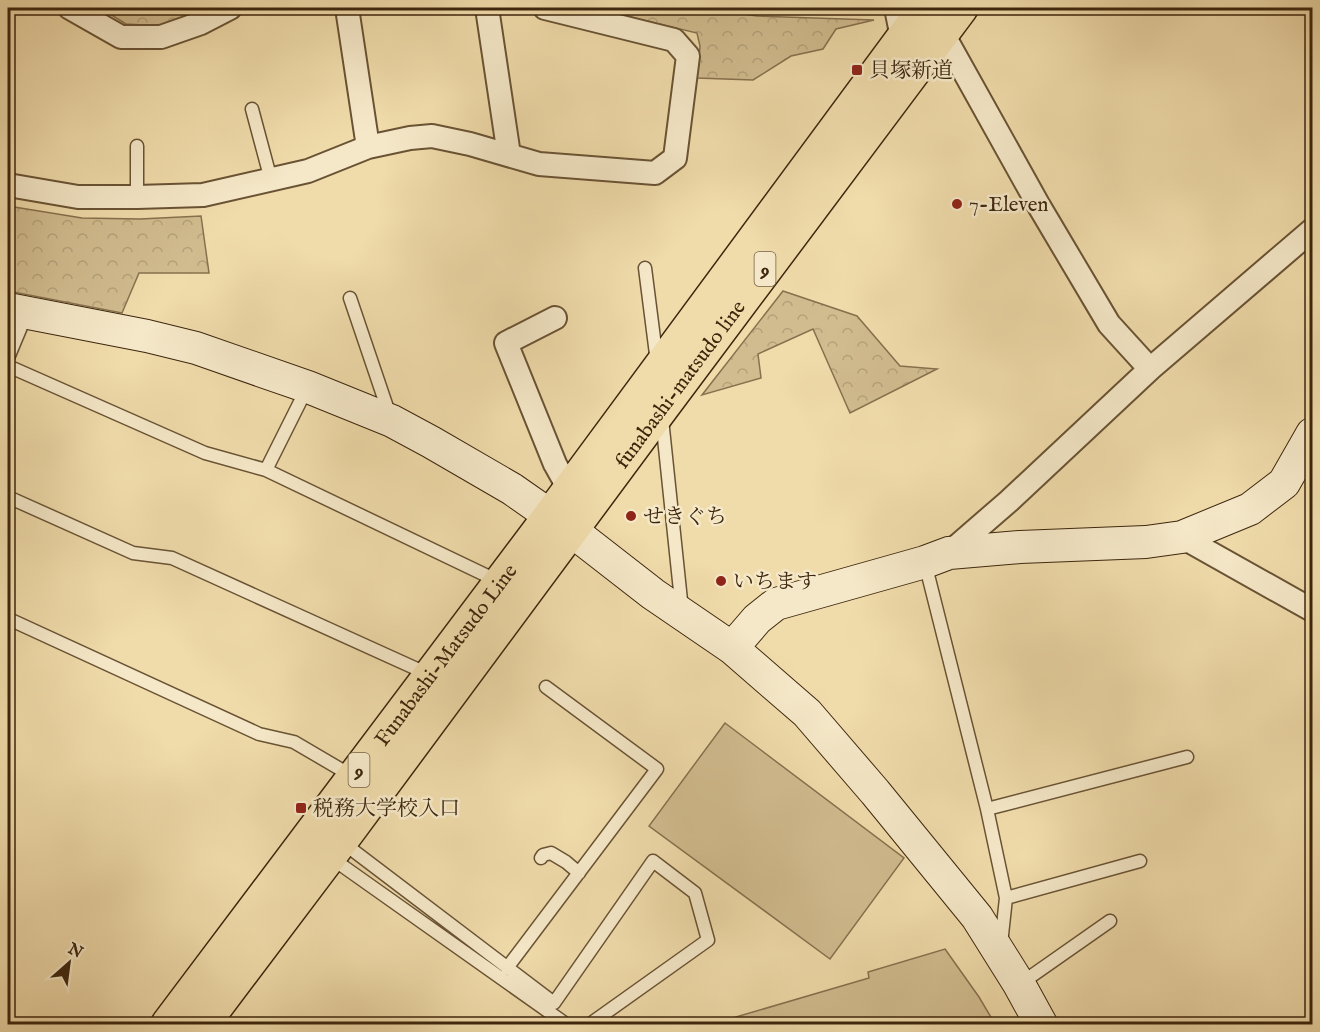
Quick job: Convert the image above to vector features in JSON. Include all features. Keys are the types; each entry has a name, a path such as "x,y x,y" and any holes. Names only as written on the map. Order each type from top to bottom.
{"main road":[{"name":"funabashi-matsudo line","path":"561,523 569,489 657,368 899,23 942,16"},
{"name":"funabashi-matsudo line","path":"561,523 661,409 942,16"},
{"name":"Funabashi-Matsudo Line","path":"168,1024 500,582 561,523"},
{"name":"Funabashi-Matsudo Line","path":"203,1024 335,849 561,523"}],"street":[{"path":"70,8 121,37 160,37 201,23 230,8"},
{"path":"347,8 368,147"},
{"path":"487,8 509,155"},
{"path":"8,185 78,197 137,198 203,195 309,171 368,147 432,136 470,144 539,164 655,173 675,158 688,56 674,40 545,8"},
{"path":"942,16 1039,206 1109,324 1150,369"},
{"path":"937,557 1009,501 1150,369 1310,235"},
{"path":"17,311 147,336 196,348 308,387 392,421 479,469 561,523 653,594 732,648 807,713 837,746 977,917 1041,1024"},
{"path":"555,318 506,343 555,464 569,489"},
{"path":"732,648 757,619 776,604 937,557 1020,547 1146,542 1182,537 1250,508 1284,483 1312,434"},
{"path":"1182,537 1312,610"}],"lane":[{"path":"252,109 271,180"},
{"path":"137,146 137,198"},
{"path":"645,268 657,368"},
{"path":"350,298 392,421"},
{"path":"8,358 17,311"},
{"path":"8,366 205,453 266,470 500,582"},
{"path":"266,470 308,387"},
{"path":"661,409 683,614"},
{"path":"8,497 133,553 172,558 430,675"},
{"path":"937,557 1006,898 999,951"},
{"path":"8,619 259,734 294,742 354,777"},
{"path":"507,968 657,769 546,687"},
{"path":"987,809 1187,757"},
{"path":"335,849 554,1003 653,861 695,893 708,940 590,1024"},
{"path":"335,849 566,1024"},
{"path":"541,858 551,853 579,873"},
{"path":"1006,898 1140,861"},
{"path":"1019,984 1110,921"}],"green space":[{"path":"100,8 205,8 161,26 126,24"},
{"path":"593,8 701,8 757,16 874,20 836,29 823,49 791,56 753,80 697,78 700,46 697,33"},
{"path":"8,206 82,218 140,219 201,216 209,273 139,273 122,313 8,291"},
{"path":"783,291 857,316 900,366 937,369 850,413 813,329 758,354 761,378 702,395"},
{"path":"725,723 904,858 830,959 649,826"},
{"path":"945,949 995,1024 712,1024 869,978 868,972"}],"place":[{"name":"貝塚新道","path":"857,70"},
{"name":"7-Eleven","path":"957,204"},
{"name":"せきぐち","path":"631,516"},
{"name":"いちます","path":"721,581"},
{"name":"税務大学校入口","path":"301,808"}]}
